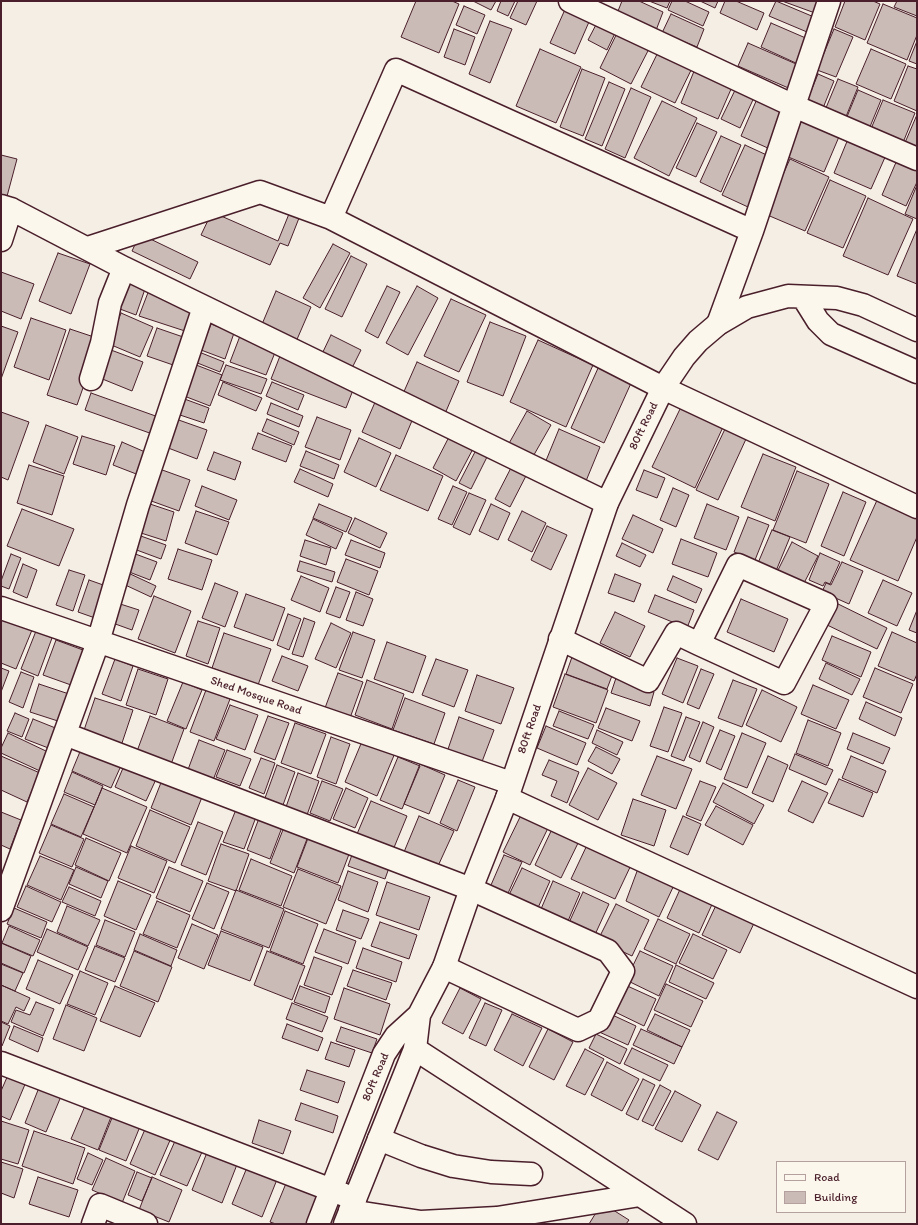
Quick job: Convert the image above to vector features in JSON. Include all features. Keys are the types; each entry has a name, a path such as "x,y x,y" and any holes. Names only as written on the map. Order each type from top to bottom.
{"street":[{"path":"570,1 794,106 917,159"},
{"path":"718,324 752,231 829,1"},
{"path":"331,218 396,70 752,231"},
{"path":"88,248 260,192 331,218 663,388 917,507"},
{"path":"1,240 6,208 88,248 124,268 607,502"},
{"path":"91,379 102,343 110,303 124,268"},
{"name":"80ft Road","path":"318,1224 384,1054 396,1036 419,1015 444,967 471,889 509,791 607,502 663,388 684,357 698,341 718,324 747,307 788,296 803,298 837,298 863,305 917,330"},
{"path":"803,298 818,321 830,334 917,372"},
{"path":"1,910 98,642 138,505 204,307"},
{"path":"560,639 648,681 676,633 699,644 784,683 826,604 738,565 699,644"},
{"name":"Shed Mosque Road","path":"1,608 509,791 917,987"},
{"path":"65,734 471,889 608,951 623,971 599,1020 578,1030 444,967"},
{"path":"348,1216 415,1049 419,1015"},
{"path":"415,1049 685,1224"},
{"path":"1,1063 332,1189 348,1216"},
{"path":"379,1139 421,1156 453,1166 491,1172 531,1174"},
{"path":"348,1216 421,1222 497,1218 640,1195"},
{"path":"93,1224 100,1206 146,1224"}],"building":[{"path":"416,1 452,1 459,4 439,53 401,37"},
{"path":"473,1 496,1 491,10"},
{"path":"501,1 515,1 508,16 497,11"},
{"path":"518,1 537,1 526,25 510,18"},
{"path":"622,1 639,1 663,12 655,33 616,16"},
{"path":"649,1 670,1 667,8"},
{"path":"672,1 685,1 709,12 703,26 668,10"},
{"path":"700,1 718,1 715,8"},
{"path":"725,1 736,1 764,13 757,30 720,13"},
{"path":"776,1 814,17 807,32 769,16"},
{"path":"782,1 820,1 815,13"},
{"path":"845,1 873,1 880,4 865,40 835,27"},
{"path":"897,1 917,1 917,16 894,7"},
{"path":"883,4 917,18 917,35 907,60 867,43"},
{"path":"567,5 592,15 575,54 550,43"},
{"path":"464,6 485,15 477,34 456,25"},
{"path":"671,14 704,29 697,47 662,33"},
{"path":"599,19 617,29 607,50 588,40"},
{"path":"490,21 512,29 490,83 469,74"},
{"path":"771,23 808,39 798,64 761,47"},
{"path":"620,27 652,43 631,84 600,68"},
{"path":"454,29 475,37 465,65 444,57"},
{"path":"834,29 853,37 836,77 817,70"},
{"path":"917,41 917,64 909,61"},
{"path":"748,43 803,67 793,90 738,66"},
{"path":"662,44 696,60 675,103 641,87"},
{"path":"540,49 581,67 556,123 516,106"},
{"path":"871,49 906,64 891,99 856,84"},
{"path":"697,64 735,80 718,119 681,103"},
{"path":"908,66 917,69 917,111 894,101"},
{"path":"582,69 605,78 583,136 560,127"},
{"path":"818,74 834,81 823,108 807,101"},
{"path":"838,79 858,87 843,124 823,115"},
{"path":"609,82 625,89 602,146 585,139"},
{"path":"739,82 757,91 740,128 721,119"},
{"path":"631,88 651,97 625,158 605,149"},
{"path":"858,90 881,100 867,134 844,124"},
{"path":"760,92 789,105 770,149 741,136"},
{"path":"883,100 915,113 900,150 868,136"},
{"path":"662,101 697,118 669,176 634,158"},
{"path":"804,115 841,132 824,172 786,156"},
{"path":"917,117 917,159 901,152"},
{"path":"697,123 717,132 696,177 676,168"},
{"path":"721,136 741,145 721,192 700,182"},
{"path":"848,139 886,155 871,189 834,173"},
{"path":"745,145 771,157 748,207 722,195"},
{"path":"1,155 17,159 6,200 1,199"},
{"path":"790,159 829,177 805,231 765,214"},
{"path":"897,160 917,169 917,182 906,206 882,195"},
{"path":"830,180 866,196 843,248 807,233"},
{"path":"917,185 917,219 905,214"},
{"path":"868,198 913,219 888,275 843,256"},
{"path":"291,209 301,213 288,246 280,243 270,265 201,235 212,212 278,241"},
{"path":"917,229 917,284 897,276"},
{"path":"140,234 198,262 190,279 132,251"},
{"path":"333,244 350,253 320,308 303,298"},
{"path":"58,253 90,264 71,314 39,301"},
{"path":"351,256 367,264 342,317 325,309"},
{"path":"1,272 34,284 21,319 1,311"},
{"path":"122,280 145,289 136,315 112,306"},
{"path":"387,286 400,292 378,338 365,331"},
{"path":"417,286 438,298 408,355 386,343"},
{"path":"149,290 195,311 188,332 139,316"},
{"path":"276,291 311,307 295,344 260,329"},
{"path":"451,299 486,315 459,372 424,356"},
{"path":"121,313 153,327 140,357 109,344"},
{"path":"31,318 66,330 49,380 14,367"},
{"path":"490,322 526,336 503,396 467,382"},
{"path":"211,324 234,333 225,359 201,350"},
{"path":"1,326 18,332 1,379"},
{"path":"157,328 189,339 179,367 147,356"},
{"path":"70,329 100,339 77,405 47,395"},
{"path":"331,335 361,350 351,370 321,356"},
{"path":"240,336 276,350 266,375 230,362"},
{"path":"538,340 593,365 566,427 510,402"},
{"path":"111,350 143,362 132,391 100,378"},
{"path":"194,350 224,362 220,372 190,360"},
{"path":"280,356 355,385 346,408 271,379"},
{"path":"417,362 459,381 444,416 402,396"},
{"path":"191,363 222,375 210,406 179,394"},
{"path":"226,365 267,379 261,394 220,380"},
{"path":"599,366 632,381 604,443 571,428"},
{"path":"223,382 262,398 256,411 218,395"},
{"path":"272,382 304,395 298,410 266,396"},
{"path":"91,393 164,419 158,436 85,410"},
{"path":"179,397 209,408 204,423 174,413"},
{"path":"376,400 414,416 400,449 362,432"},
{"path":"271,403 303,416 299,427 267,414"},
{"path":"681,407 723,427 695,488 652,467"},
{"path":"527,411 551,425 531,460 507,447"},
{"path":"1,412 29,422 8,480 1,477"},
{"path":"317,417 351,430 340,460 305,447"},
{"path":"173,418 207,430 197,459 163,446"},
{"path":"267,419 299,432 294,445 262,431"},
{"path":"46,425 78,437 64,474 33,462"},
{"path":"559,429 600,447 586,481 545,463"},
{"path":"725,429 746,439 718,500 696,490"},
{"path":"258,433 292,446 286,462 252,449"},
{"path":"450,435 474,447 456,481 433,468"},
{"path":"82,436 115,446 106,475 73,464"},
{"path":"359,438 391,453 376,487 344,472"},
{"path":"122,442 152,455 144,477 113,465"},
{"path":"476,450 488,455 471,489 459,483"},
{"path":"306,451 339,465 334,479 300,466"},
{"path":"214,452 241,462 235,480 207,470"},
{"path":"763,454 796,467 775,521 741,507"},
{"path":"396,455 443,476 428,511 380,490"},
{"path":"514,462 529,470 510,507 495,499"},
{"path":"29,465 64,476 52,515 17,503"},
{"path":"154,467 190,480 179,511 143,498"},
{"path":"300,469 333,484 328,497 294,482"},
{"path":"644,470 665,478 657,498 636,490"},
{"path":"797,471 829,484 806,543 773,530"},
{"path":"202,486 237,500 229,520 195,506"},
{"path":"453,486 467,492 452,525 438,519"},
{"path":"673,488 689,495 676,527 660,520"},
{"path":"843,492 866,502 844,556 821,546"},
{"path":"469,493 486,500 470,535 453,527"},
{"path":"878,498 917,515 917,537 898,581 850,560"},
{"path":"150,504 174,512 166,541 141,533"},
{"path":"319,504 352,518 346,532 313,518"},
{"path":"491,504 510,513 498,540 479,531"},
{"path":"707,504 739,517 726,550 694,538"},
{"path":"22,509 74,529 59,566 7,546"},
{"path":"196,511 229,522 217,555 185,543"},
{"path":"522,511 546,523 532,552 508,540"},
{"path":"633,515 663,529 653,553 622,539"},
{"path":"748,517 769,525 755,560 734,552"},
{"path":"355,518 387,533 380,548 348,533"},
{"path":"313,519 343,533 336,549 306,535"},
{"path":"547,526 567,535 551,570 531,560"},
{"path":"772,530 790,537 776,571 758,563"},
{"path":"138,535 166,545 161,559 134,549"},
{"path":"681,539 717,553 708,577 672,564"},
{"path":"305,540 331,548 326,565 300,556"},
{"path":"351,540 385,553 380,568 345,555"},
{"path":"792,542 818,556 803,585 777,572"},
{"path":"622,543 646,555 640,567 616,556"},
{"path":"178,549 212,560 202,590 168,579"},
{"path":"130,552 157,562 150,580 124,570"},
{"path":"820,553 840,562 830,584 825,582 823,586 809,580"},
{"path":"11,554 21,558 9,589 1,586 1,581"},
{"path":"346,559 378,571 369,595 337,582"},
{"path":"300,561 335,572 332,582 297,571"},
{"path":"842,562 863,571 849,604 822,592 826,583 831,585"},
{"path":"23,564 37,570 27,598 13,592"},
{"path":"69,570 85,575 73,611 56,605"},
{"path":"126,572 156,586 151,597 121,583"},
{"path":"615,574 641,584 634,602 608,593"},
{"path":"301,576 329,588 320,612 291,600"},
{"path":"673,576 702,589 696,603 667,590"},
{"path":"89,580 109,587 98,619 78,612"},
{"path":"883,580 912,593 897,626 868,613"},
{"path":"215,583 238,592 225,627 202,618"},
{"path":"336,587 350,592 340,618 326,613"},
{"path":"356,592 373,599 363,626 346,620"},
{"path":"246,594 285,608 273,641 234,627"},
{"path":"655,595 694,610 687,628 648,612"},
{"path":"154,596 191,611 175,653 138,639"},
{"path":"741,599 788,619 774,652 727,632"},
{"path":"114,602 139,610 132,630 107,621"},
{"path":"834,602 887,628 877,649 823,623"},
{"path":"917,610 917,633 909,630"},
{"path":"615,612 645,626 630,657 600,643"},
{"path":"288,614 301,619 289,650 277,645"},
{"path":"1,618 32,630 16,669 1,663"},
{"path":"304,618 315,622 303,657 292,654"},
{"path":"198,621 220,628 208,664 186,656"},
{"path":"331,623 351,633 336,668 315,659"},
{"path":"36,631 52,638 38,676 21,669"},
{"path":"353,632 375,640 362,678 339,670"},
{"path":"892,632 917,643 917,674 914,681 878,666"},
{"path":"224,633 271,649 258,685 212,668"},
{"path":"832,636 871,652 861,677 822,660"},
{"path":"56,640 83,650 71,685 43,675"},
{"path":"387,642 426,656 413,693 374,679"},
{"path":"282,656 308,666 298,691 272,681"},
{"path":"572,657 613,673 607,689 566,674"},
{"path":"677,658 698,666 683,703 662,694"},
{"path":"115,659 133,666 121,701 102,694"},
{"path":"436,659 468,670 454,707 422,695"},
{"path":"826,663 860,679 852,695 819,679"},
{"path":"1,668 9,671 1,692"},
{"path":"875,668 913,684 901,713 863,697"},
{"path":"138,669 168,679 156,715 126,705"},
{"path":"701,669 714,674 699,709 687,704"},
{"path":"21,672 34,677 23,708 9,702"},
{"path":"338,673 363,682 350,718 325,708"},
{"path":"565,674 608,690 596,723 553,707"},
{"path":"477,675 514,688 501,724 465,711"},
{"path":"616,678 654,692 650,706 611,693"},
{"path":"367,680 404,694 392,729 355,715"},
{"path":"733,680 757,689 742,727 718,718"},
{"path":"183,682 202,690 186,729 167,721"},
{"path":"39,684 69,694 61,722 30,712"},
{"path":"813,685 849,700 836,729 801,714"},
{"path":"206,690 230,699 214,741 190,732"},
{"path":"762,690 797,707 781,742 746,725"},
{"path":"95,698 133,710 120,749 82,736"},
{"path":"405,698 445,713 434,744 393,730"},
{"path":"866,702 902,718 895,736 859,719"},
{"path":"230,705 258,715 245,750 216,739"},
{"path":"664,707 682,713 668,752 650,746"},
{"path":"606,708 640,721 632,741 598,728"},
{"path":"559,711 594,725 588,739 553,726"},
{"path":"15,713 29,719 22,737 7,731"},
{"path":"150,716 184,729 170,767 136,754"},
{"path":"268,716 289,723 275,760 254,752"},
{"path":"459,717 494,730 480,767 446,755"},
{"path":"686,717 700,722 684,761 671,756"},
{"path":"33,719 58,729 51,749 25,739"},
{"path":"808,720 841,733 828,766 796,753"},
{"path":"703,722 714,727 700,762 689,757"},
{"path":"295,723 326,734 311,774 281,763"},
{"path":"546,726 586,743 577,765 537,748"},
{"path":"597,730 623,742 617,755 592,743"},
{"path":"720,730 735,736 721,770 706,763"},
{"path":"8,733 48,752 40,771 1,753 1,748"},
{"path":"742,733 766,743 747,788 724,779"},
{"path":"853,733 890,748 883,764 847,749"},
{"path":"331,737 350,744 336,784 317,777"},
{"path":"363,739 395,753 377,796 345,782"},
{"path":"199,740 225,750 211,785 186,775"},
{"path":"84,742 124,759 111,788 72,771"},
{"path":"596,747 620,759 612,774 588,761"},
{"path":"227,750 251,759 240,786 216,777"},
{"path":"795,754 833,770 826,785 789,769"},
{"path":"1,756 40,773 27,802 1,790"},
{"path":"657,756 692,769 676,809 641,795"},
{"path":"768,756 788,765 773,802 752,793"},
{"path":"851,756 886,771 877,793 842,778"},
{"path":"398,757 420,766 402,809 380,800"},
{"path":"261,758 275,763 264,794 249,788"},
{"path":"549,760 579,772 567,803 551,796 557,781 542,775"},
{"path":"126,761 158,775 146,801 115,787"},
{"path":"420,764 445,775 429,814 404,804"},
{"path":"277,765 295,772 283,805 265,798"},
{"path":"588,768 617,783 598,820 569,805"},
{"path":"72,772 103,786 95,805 64,792"},
{"path":"298,773 319,781 307,815 286,807"},
{"path":"164,775 204,792 191,825 151,808"},
{"path":"839,779 873,793 863,817 828,803"},
{"path":"458,780 475,787 457,831 440,823"},
{"path":"322,781 343,789 330,821 310,813"},
{"path":"700,781 716,787 701,821 686,815"},
{"path":"802,781 828,793 813,823 788,811"},
{"path":"723,783 764,805 754,824 713,802"},
{"path":"102,788 147,807 127,853 83,834"},
{"path":"346,788 368,798 355,828 333,819"},
{"path":"64,794 94,807 81,837 51,824"},
{"path":"633,799 666,810 654,846 621,835"},
{"path":"371,801 407,816 393,850 357,834"},
{"path":"239,802 259,809 244,849 223,842"},
{"path":"716,806 753,825 743,845 705,825"},
{"path":"150,810 190,827 175,863 136,846"},
{"path":"1,812 21,820 10,849 1,845"},
{"path":"261,813 284,822 270,859 247,850"},
{"path":"522,813 549,826 530,865 503,852"},
{"path":"419,816 454,831 438,866 404,852"},
{"path":"683,816 701,824 688,855 670,847"},
{"path":"198,822 223,832 206,875 181,865"},
{"path":"286,822 310,831 294,873 270,863"},
{"path":"51,825 84,839 72,867 39,853"},
{"path":"553,827 580,839 561,878 535,865"},
{"path":"310,833 351,849 338,883 297,867"},
{"path":"86,838 121,853 109,881 75,865"},
{"path":"588,843 632,863 615,899 571,879"},
{"path":"221,844 249,854 236,891 208,881"},
{"path":"131,846 167,861 154,893 118,878"},
{"path":"353,852 390,865 385,879 348,866"},
{"path":"504,855 522,862 505,900 488,892"},
{"path":"40,856 74,870 61,900 27,885"},
{"path":"251,859 292,876 281,906 239,890"},
{"path":"639,866 675,883 659,917 626,901"},
{"path":"76,867 108,881 101,898 69,884"},
{"path":"169,867 203,881 190,912 156,898"},
{"path":"522,868 550,881 537,910 508,897"},
{"path":"298,869 341,886 326,924 283,907"},
{"path":"348,871 378,882 368,912 338,900"},
{"path":"118,881 151,895 136,930 104,916"},
{"path":"553,881 580,893 565,928 538,916"},
{"path":"387,882 430,897 419,930 376,915"},
{"path":"207,883 229,892 214,929 192,919"},
{"path":"682,885 714,900 699,933 667,918"},
{"path":"26,886 61,902 52,922 17,907"},
{"path":"69,887 101,901 95,916 62,902"},
{"path":"236,890 284,909 269,948 221,929"},
{"path":"583,892 609,904 593,939 567,927"},
{"path":"157,901 190,915 177,948 143,934"},
{"path":"718,901 756,919 740,953 702,935"},
{"path":"616,904 649,920 632,956 598,940"},
{"path":"67,906 100,920 88,946 57,932"},
{"path":"14,908 47,922 41,938 7,924"},
{"path":"343,910 369,919 361,939 336,930"},
{"path":"285,911 318,924 303,964 270,951"},
{"path":"658,919 690,934 676,964 644,949"},
{"path":"105,920 135,932 125,957 96,945"},
{"path":"380,922 417,935 409,959 371,946"},
{"path":"192,924 218,935 204,969 178,958"},
{"path":"9,926 40,940 33,956 2,943"},
{"path":"47,929 88,947 78,970 37,952"},
{"path":"324,929 356,941 348,964 315,952"},
{"path":"221,931 263,947 250,981 208,965"},
{"path":"140,934 177,950 171,966 134,950"},
{"path":"693,934 727,950 713,979 679,963"},
{"path":"1,943 31,956 24,973 1,963"},
{"path":"95,946 125,958 115,982 85,970"},
{"path":"363,948 402,962 396,982 356,968"},
{"path":"134,951 172,967 158,1002 120,986"},
{"path":"267,951 305,966 292,1000 254,985"},
{"path":"640,951 673,966 659,996 626,980"},
{"path":"314,957 342,967 332,995 304,985"},
{"path":"38,960 73,975 60,1004 26,989"},
{"path":"1,964 23,973 15,991 1,985"},
{"path":"676,965 714,983 706,999 669,982"},
{"path":"353,970 392,983 386,1000 347,986"},
{"path":"80,971 108,983 95,1015 67,1004"},
{"path":"623,984 656,999 644,1026 611,1010"},
{"path":"666,984 703,1001 691,1027 654,1010"},
{"path":"1,985 30,998 24,1011 16,1007 8,1024 1,1021"},
{"path":"115,986 155,1003 140,1037 100,1021"},
{"path":"300,986 330,997 325,1013 294,1002"},
{"path":"344,988 390,1004 380,1035 334,1019"},
{"path":"460,988 481,999 463,1034 442,1023"},
{"path":"36,1002 54,1009 43,1036 11,1022 16,1010 30,1015"},
{"path":"292,1003 328,1017 322,1032 286,1019"},
{"path":"485,1003 502,1010 486,1046 469,1038"},
{"path":"66,1005 97,1018 84,1051 53,1039"},
{"path":"606,1012 636,1026 628,1045 597,1031"},
{"path":"512,1014 542,1028 523,1066 494,1050"},
{"path":"655,1014 690,1030 682,1047 647,1030"},
{"path":"1,1022 10,1026 2,1046 1,1046"},
{"path":"287,1024 323,1038 318,1051 282,1038"},
{"path":"14,1026 43,1038 38,1052 9,1039"},
{"path":"341,1027 377,1039 372,1053 336,1041"},
{"path":"548,1029 573,1042 554,1080 529,1067"},
{"path":"641,1029 682,1047 674,1064 633,1045"},
{"path":"596,1034 627,1049 620,1064 589,1048"},
{"path":"331,1042 355,1050 349,1067 325,1059"},
{"path":"632,1048 668,1065 660,1081 624,1064"},
{"path":"585,1049 604,1059 585,1095 566,1086"},
{"path":"607,1062 639,1079 622,1111 591,1095"},
{"path":"307,1070 345,1082 338,1103 300,1090"},
{"path":"8,1075 26,1082 10,1120 1,1116 1,1091"},
{"path":"643,1079 655,1085 638,1120 626,1114"},
{"path":"40,1085 62,1094 46,1132 25,1123"},
{"path":"660,1085 671,1091 653,1126 642,1121"},
{"path":"675,1091 701,1105 682,1142 655,1129"},
{"path":"301,1103 338,1116 333,1133 295,1120"},
{"path":"85,1106 111,1117 98,1150 71,1139"},
{"path":"717,1112 737,1122 718,1160 698,1150"},
{"path":"114,1113 141,1124 126,1161 99,1150"},
{"path":"259,1120 291,1131 283,1154 252,1143"},
{"path":"1,1121 29,1130 18,1164 1,1159"},
{"path":"146,1127 171,1138 155,1175 130,1164"},
{"path":"34,1131 85,1148 73,1184 22,1166"},
{"path":"175,1141 202,1152 187,1186 160,1175"},
{"path":"208,1150 238,1162 222,1203 192,1190"},
{"path":"88,1153 103,1160 92,1185 77,1179"},
{"path":"106,1158 135,1171 122,1203 92,1190"},
{"path":"1,1162 23,1169 14,1198 1,1193"},
{"path":"248,1165 278,1177 262,1217 232,1204"},
{"path":"137,1172 152,1178 142,1201 128,1195"},
{"path":"38,1177 78,1190 69,1217 29,1204"},
{"path":"152,1177 182,1190 169,1222 139,1210"},
{"path":"287,1181 319,1194 307,1224 276,1224 270,1222"},
{"path":"602,1203 629,1220 626,1224 589,1224"}]}
